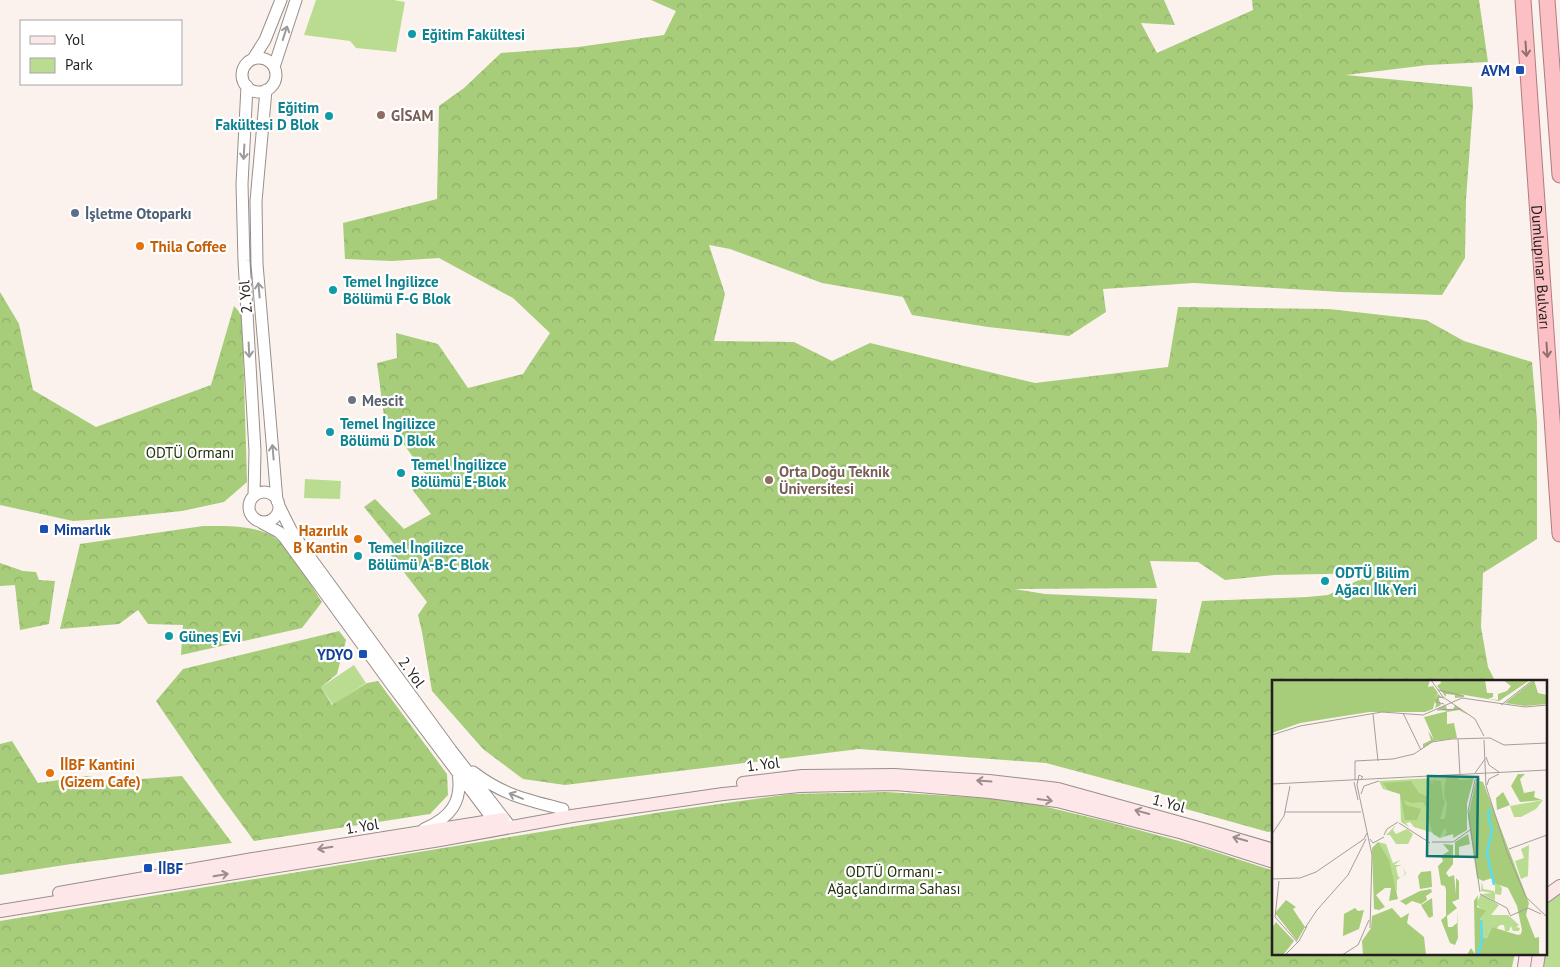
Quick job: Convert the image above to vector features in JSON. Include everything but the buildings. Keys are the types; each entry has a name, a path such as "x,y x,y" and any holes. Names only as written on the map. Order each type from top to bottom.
{"highway":[{"name":"Dumlupınar Bulvarı","path":"1522,0 1560,534"},
{"path":"1548,0 1560,175"}],"main road":[{"name":"1. Yol","path":"254,864 440,840 563,809 717,786 802,776 894,775 989,781 1058,789 1216,838 1272,861"},
{"name":"1. Yol","path":"4,906 254,864 408,835 572,816 723,794 800,786 895,784 990,792 1057,801 1184,833 1272,850"},
{"path":"1548,895 1560,886"},
{"path":"1524,967 1526,954"},
{"path":"1537,967 1539,954"}],"street":[{"name":"2. Yol","path":"281,0 265,40 243,71 243,78 247,86 242,184 244,262 255,451 254,496 250,502 249,510 253,518 279,532 284,537 350,620"},
{"name":"2. Yol","path":"296,0 274,67 276,72 274,83 266,90 256,201 257,264 278,503 296,539 350,620 458,773 502,824"},
{"path":"253,59 263,58 274,67"},
{"path":"247,86 256,91 266,90"},
{"path":"254,496 267,492 275,497 278,503 275,518 267,523 262,523"},
{"name":"2. Yol","path":"382,664 451,750 502,824"},
{"path":"451,750 488,783 517,797 563,809"},
{"path":"408,835 442,820 453,808 459,790 458,773"}],"green space":[{"path":"316,0 394,0 405,2 396,52 356,48 350,41 304,35"},
{"path":"651,0 1164,0 1175,25 1141,23 1157,53 1253,10 1252,0 1479,0 1488,62 1428,65 1346,75 1472,87 1473,105 1466,199 1465,258 1442,295 1341,292 1194,283 1103,289 1106,312 1069,336 988,327 912,315 903,297 822,283 730,249 709,245 725,294 714,341 794,342 832,361 870,343 1035,383 1168,367 1178,307 1329,309 1426,320 1464,341 1532,362 1537,421 1537,539 1483,573 1481,627 1488,667 1494,680 1272,680 1272,831 1268,832 1186,809 1173,797 1046,763 859,749 565,785 523,779 483,749 432,691 418,615 427,602 389,553 394,544 364,507 375,499 404,529 431,514 411,488 426,475 384,417 377,363 397,358 396,333 438,344 468,388 523,374 550,333 513,298 439,258 392,261 345,259 343,223 437,199 439,106 464,88 501,53 578,47 664,35 676,11","holes":["1150,561 1198,562 1225,580 1274,575 1373,573 1328,595 1202,601 1190,653 1152,651 1157,599 1045,594 1015,589 1157,588"]},
{"name":"ODTÜ Ormanı","path":"0,292 19,324 33,390 96,427 211,385 234,306 242,315 247,482 224,502 182,511 115,518 73,521 0,505"},
{"path":"305,479 341,481 340,499 304,498"},
{"path":"203,526 255,529 271,535 285,547 322,602 302,628 181,655 183,625 148,624 138,610 119,624 60,629 80,544"},
{"path":"0,563 23,571 36,572 39,580 55,581 49,624 20,630 15,585 0,586"},
{"path":"339,631 346,640 337,674 321,687 332,705 367,683 378,681 447,774 448,795 430,814 254,841 156,701 183,669"},
{"path":"354,665 366,683 333,705 321,687"},
{"path":"12,741 38,783 87,776 114,781 182,776 232,843 0,875 0,744"},
{"name":"ODTÜ Ormanı - Ağaçlandırma Sahası","path":"886,792 1018,800 1194,845 1272,870 1272,954 1515,954 1512,967 0,967 0,921 662,812 791,794"},
{"path":"1560,893 1560,967 1544,967 1545,954 1548,954 1548,899"}],"place":[{"name":"Eğitim Fakültesi","path":"412,34"},
{"name":"AVM","path":"1520,70"},
{"name":"GİSAM","path":"381,115"},
{"name":"Eğitim Fakültesi D Blok","path":"329,116"},
{"name":"İşletme Otoparkı","path":"75,213"},
{"name":"Thila Coffee","path":"140,246"},
{"name":"Temel İngilizce Bölümü F-G Blok","path":"333,290"},
{"name":"Mescit","path":"352,400"},
{"name":"Temel İngilizce Bölümü D Blok","path":"330,432"},
{"name":"Temel İngilizce Bölümü E-Blok","path":"401,473"},
{"name":"Orta Doğu Teknik Üniversitesi","path":"769,480"},
{"name":"Mimarlık","path":"44,529"},
{"name":"Hazırlık B Kantin","path":"358,539"},
{"name":"Temel İngilizce Bölümü A-B-C Blok","path":"358,556"},
{"name":"ODTÜ Bilim Ağacı İlk Yeri","path":"1325,581"},
{"name":"Güneş Evi","path":"169,636"},
{"name":"YDYO","path":"363,654"},
{"name":"İİBF Kantini (Gizem Cafe)","path":"50,773"},
{"name":"İİBF","path":"148,868"}]}
